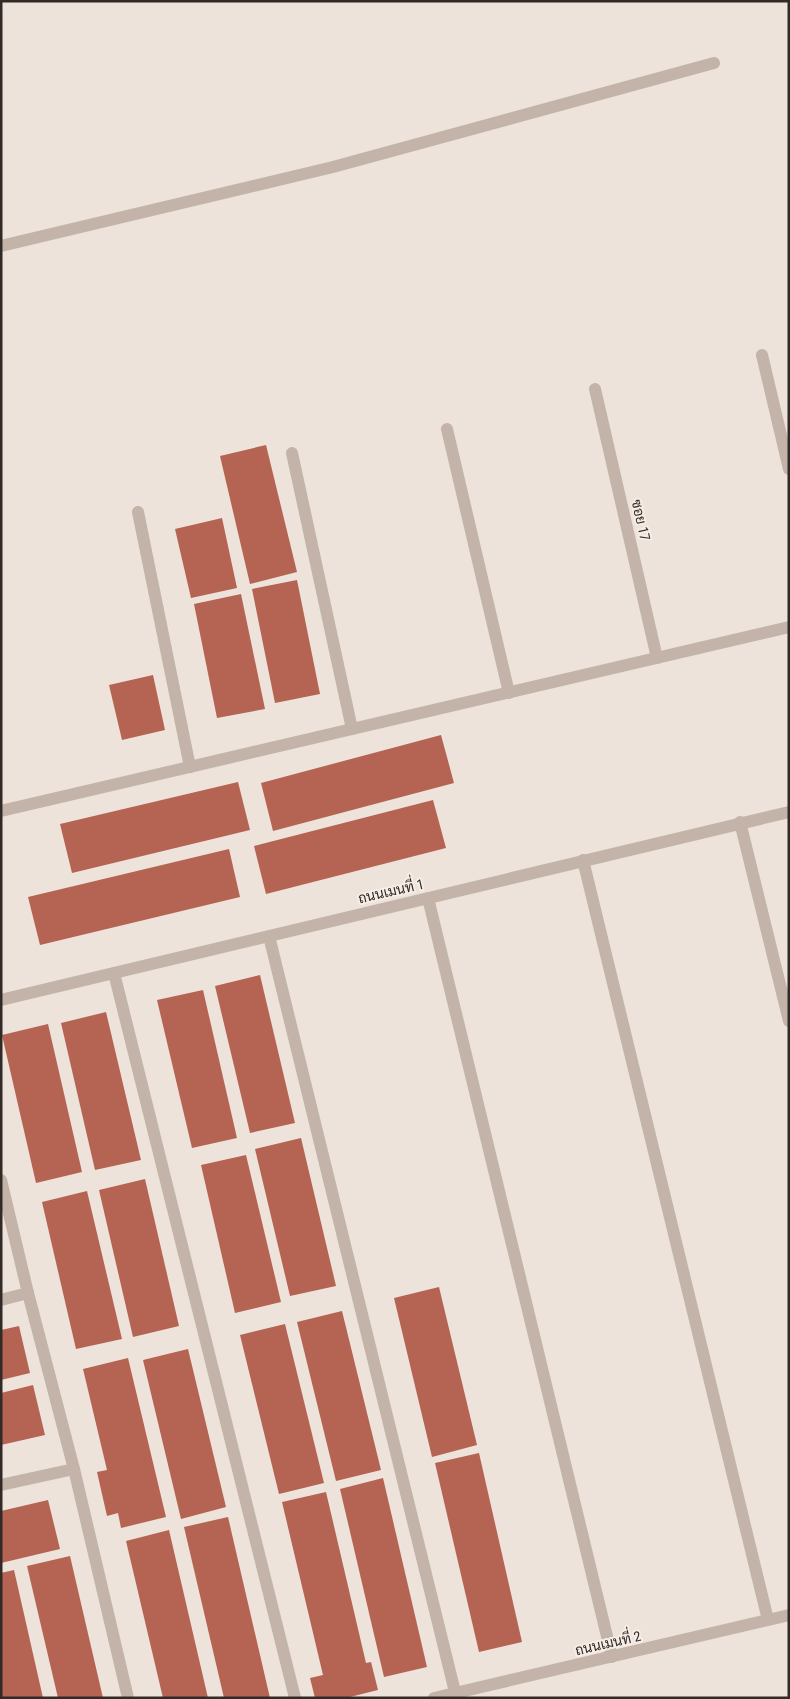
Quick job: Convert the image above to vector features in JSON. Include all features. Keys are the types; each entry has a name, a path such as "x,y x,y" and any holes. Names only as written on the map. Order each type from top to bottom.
{"street":[{"path":"1,246 333,167 714,63"},
{"path":"762,355 789,469"},
{"name":"ซอย 17","path":"595,389 657,658"},
{"path":"447,429 510,692"},
{"path":"292,453 352,729"},
{"path":"138,512 190,767"},
{"path":"1,811 789,627"},
{"name":"ถนนเมนที่ 1","path":"1,1000 740,822 789,812"},
{"path":"740,822 789,1021"},
{"path":"583,860 768,1620"},
{"path":"428,898 612,1658"},
{"path":"269,936 455,1692"},
{"path":"114,973 295,1698"},
{"path":"1,1180 74,1469 128,1698"},
{"path":"1,1300 28,1293"},
{"path":"1,1485 74,1469"},
{"name":"ถนนเมนที่ 2","path":"434,1698 612,1658 789,1615"}],"building":[{"path":"266,445 297,572 250,584 220,456"},
{"path":"222,518 237,588 191,598 175,529"},
{"path":"297,580 320,694 275,703 252,589"},
{"path":"241,594 265,709 217,718 194,604"},
{"path":"153,675 165,730 122,740 109,685"},
{"path":"441,735 454,783 273,831 261,783"},
{"path":"238,782 250,830 72,873 60,824"},
{"path":"433,800 446,848 266,894 254,846"},
{"path":"229,849 240,897 40,945 28,897"},
{"path":"260,975 295,1123 250,1133 215,986"},
{"path":"203,990 237,1138 192,1148 157,1000"},
{"path":"106,1012 141,1160 95,1170 61,1023"},
{"path":"48,1024 82,1172 36,1183 2,1035"},
{"path":"301,1138 336,1286 290,1296 255,1149"},
{"path":"246,1155 281,1302 235,1313 201,1165"},
{"path":"145,1179 179,1326 133,1337 99,1190"},
{"path":"87,1191 122,1339 76,1349 42,1202"},
{"path":"439,1287 477,1445 432,1457 394,1298"},
{"path":"342,1311 381,1470 336,1481 297,1322"},
{"path":"285,1324 324,1483 279,1494 240,1335"},
{"path":"19,1326 30,1373 1,1380 1,1330"},
{"path":"188,1349 226,1507 181,1519 143,1360"},
{"path":"128,1358 166,1517 121,1528 118,1513 107,1516 97,1472 107,1470 83,1369"},
{"path":"33,1385 45,1435 1,1445 1,1393"},
{"path":"479,1453 522,1642 479,1652 435,1463"},
{"path":"383,1478 427,1667 384,1677 340,1489"},
{"path":"326,1492 366,1663 371,1662 378,1690 346,1698 315,1698 310,1678 323,1675 282,1502"},
{"path":"48,1500 60,1549 1,1563 1,1511"},
{"path":"228,1517 270,1698 224,1698 184,1527"},
{"path":"169,1530 208,1698 163,1698 126,1541"},
{"path":"70,1556 103,1698 58,1698 27,1566"},
{"path":"14,1570 43,1698 1,1698 1,1573"}]}
